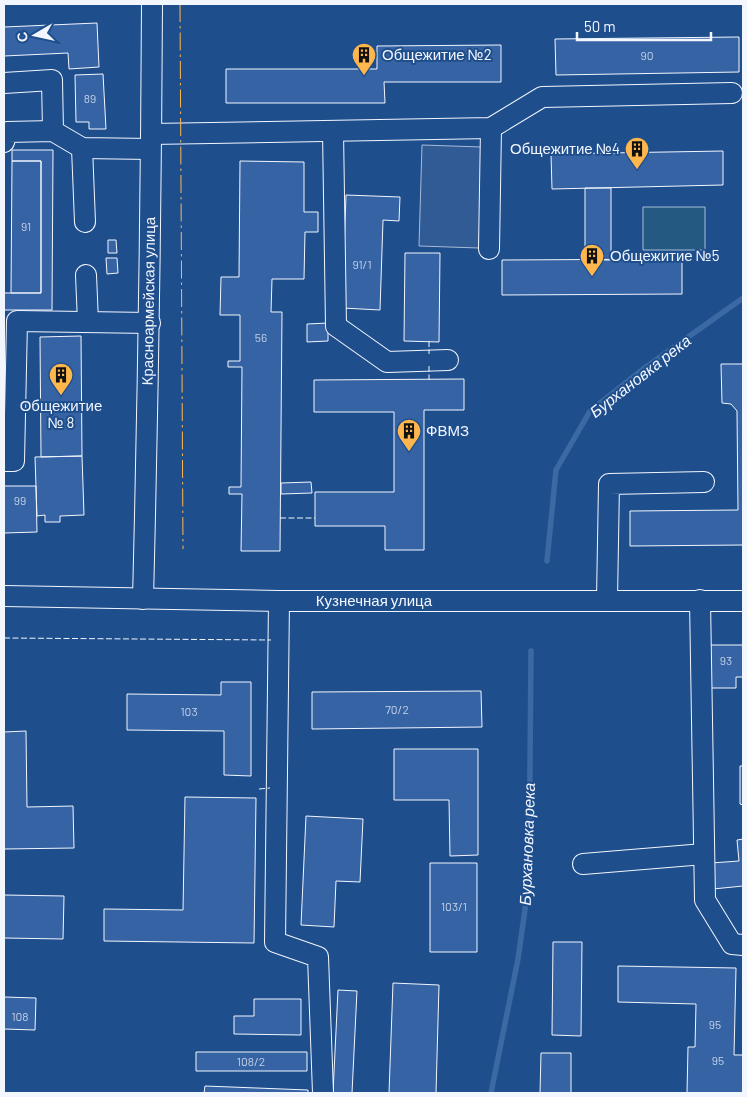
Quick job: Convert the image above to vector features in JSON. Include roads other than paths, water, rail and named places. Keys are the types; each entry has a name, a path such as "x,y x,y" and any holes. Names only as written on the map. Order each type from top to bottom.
{"street":[{"name":"Красноармейская улица","path":"143,600 150,322 152,4"},
{"path":"4,83 52,80 53,131"},
{"path":"4,142 7,132 53,131 82,148 150,142 333,132 492,128 542,97 732,93"},
{"path":"489,249 492,128"},
{"path":"333,132 336,326 387,362 448,360"},
{"path":"82,148 84,222"},
{"path":"86,275 88,322"},
{"path":"4,461 14,461 17,320 150,322"},
{"path":"607,600 609,484 704,482"},
{"name":"Кузнечная улица","path":"4,596 279,602 743,601"},
{"path":"700,600 705,900 732,944 743,945"},
{"path":"279,602 275,942 318,957 323,1093"},
{"path":"583,864 704,854"}],"waterway":[{"name":"Бурхановка река","path":"547,561 556,470 590,411 646,367 743,298"},
{"name":"Бурхановка река","path":"491,1093 518,959 529,881 531,651"}],"place":[{"name":"Общежитие №2","path":"364,76"},
{"name":"Общежитие №4","path":"637,170"},
{"name":"Общежитие №5","path":"592,277"},
{"name":"Общежитие № 8","path":"61,396"},
{"name":"ФВМЗ","path":"409,452"}]}
